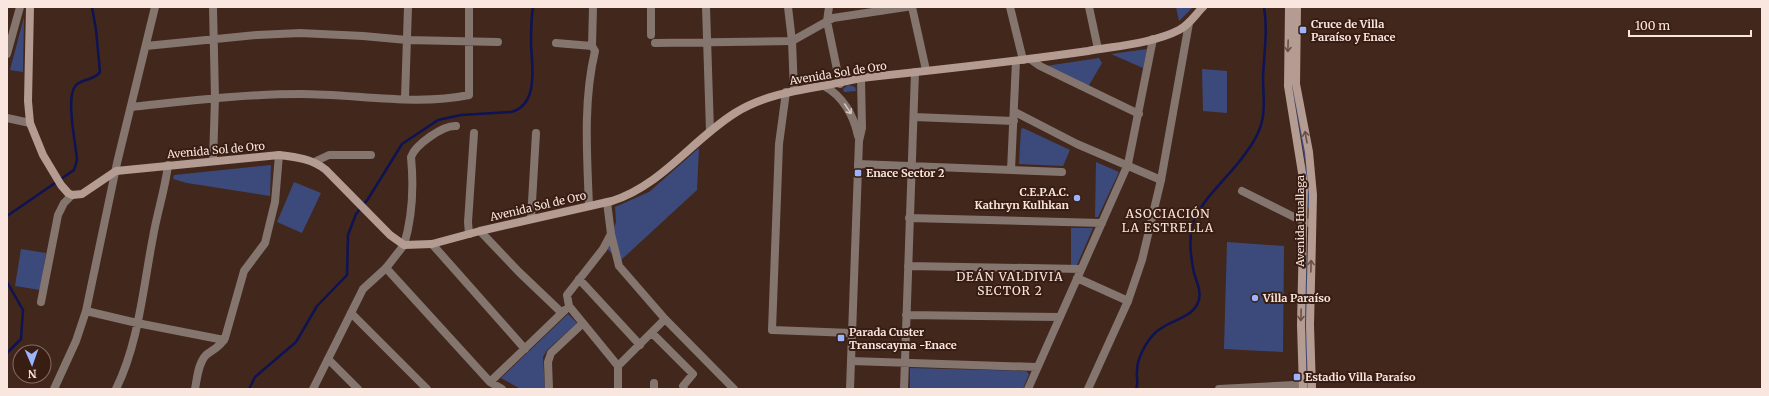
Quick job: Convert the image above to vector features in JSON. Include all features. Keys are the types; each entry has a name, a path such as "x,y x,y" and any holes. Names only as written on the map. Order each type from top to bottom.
{"main road":[{"path":"30,7 28,101 30,123 43,155 69,193"},
{"name":"Avenida Sol de Oro","path":"69,193 78,195 87,191 116,171 279,155 299,157 321,166 338,181 390,235 404,245 432,244 480,231 628,196 648,184 722,121 762,99 790,92 840,84 861,78 1023,60 1153,39 1180,30 1189,23 1203,7"},
{"name":"Avenida Huallaga","path":"1289,7 1288,86 1303,173 1304,222 1301,325 1303,387"},
{"name":"Avenida Huallaga","path":"1297,7 1296,84 1312,174 1314,195 1310,325 1312,386"}],"street":[{"path":"7,54 20,7"},
{"path":"54,389 76,341 86,311 116,171 155,7"},
{"path":"212,161 215,98 213,7"},
{"path":"405,98 408,7"},
{"path":"131,107 215,98 302,94 438,99 469,94 469,7"},
{"path":"588,206 587,146 589,87 595,51 592,46 592,7"},
{"path":"651,7 652,35"},
{"path":"706,7 710,131"},
{"path":"788,7 792,41 790,92 779,144 772,330 852,333"},
{"path":"829,7 827,21 840,84"},
{"path":"655,43 792,41 834,18 906,7"},
{"path":"912,7 926,70"},
{"path":"1010,7 1023,60 1014,112 1011,170"},
{"path":"1089,7 1098,49"},
{"path":"1088,389 1128,301 1142,260 1161,180 1189,23"},
{"path":"146,46 257,35 300,34 407,40 498,42"},
{"path":"1028,389 1128,164 1153,39"},
{"path":"556,43 592,46"},
{"path":"1023,60 1040,66 1139,114"},
{"path":"904,389 915,72"},
{"path":"850,389 859,141 862,128 861,78"},
{"path":"824,86 836,94 849,112 854,122 859,141"},
{"path":"1014,112 1077,144 1128,164 1161,180"},
{"path":"914,117 1014,121"},
{"path":"7,118 30,123"},
{"path":"313,389 363,289 386,268 404,245 411,219 413,203 411,157 413,152 422,143 447,126 456,126"},
{"path":"531,219 536,133"},
{"path":"469,234 468,222 474,134"},
{"path":"195,389 202,362 206,356 221,345 224,340 244,271 265,244 275,202 279,155"},
{"path":"314,162 329,155 371,155"},
{"path":"858,164 1062,172"},
{"path":"116,389 130,358 155,225 166,182 168,165"},
{"path":"1242,191 1304,222 1313,224"},
{"path":"41,302 58,215 69,193"},
{"path":"606,202 611,234 619,266 665,319 734,389"},
{"path":"909,218 1102,223"},
{"path":"480,231 519,272 562,313"},
{"path":"611,234 601,252 567,295 569,306 618,366 618,389"},
{"path":"432,244 525,349"},
{"path":"908,266 1081,269"},
{"path":"386,268 494,386 525,349 569,306"},
{"path":"1077,278 1128,301"},
{"path":"579,279 640,345"},
{"path":"86,311 137,323 224,340"},
{"path":"351,314 427,389"},
{"path":"906,315 1060,317"},
{"path":"618,366 665,319"},
{"path":"549,389 548,362 551,353 583,322"},
{"path":"652,332 693,374 683,386 684,389"},
{"path":"328,359 358,389"},
{"path":"851,361 904,364 1037,367"},
{"path":"1219,389 1312,386"}],"shaded area":[{"path":"1176,7 1193,7 1179,21"},
{"path":"24,17 23,72 10,70"},
{"path":"1147,49 1143,68 1111,54"},
{"path":"1292,57 1307,160 1310,208 1308,208 1305,161 1292,86"},
{"path":"1099,58 1102,63 1088,87 1046,66"},
{"path":"1202,69 1227,71 1227,113 1203,111"},
{"path":"848,85 855,87 856,91 844,92 843,89"},
{"path":"1023,128 1070,150 1063,166 1019,164 1021,129"},
{"path":"699,148 697,190 620,261 606,248 616,222 615,207 649,192"},
{"path":"1096,162 1119,172 1098,217 1095,217"},
{"path":"271,165 270,196 187,183 173,179 174,175"},
{"path":"294,182 321,193 302,233 277,222"},
{"path":"1071,228 1093,228 1077,265 1071,265"},
{"path":"1307,237 1308,377 1305,335"},
{"name":"Villa Paraíso","path":"1227,242 1284,246 1283,352 1224,349"},
{"path":"21,249 46,253 40,290 15,286"},
{"path":"568,314 577,323 547,350 543,357 545,389 519,388 501,378"},
{"path":"910,368 1026,371 1029,374 1023,389 910,389"}],"waterway":[{"path":"7,216 74,170 77,160 71,110 73,91 76,85 95,77 100,72 92,7"},
{"path":"249,389 255,377 296,342 317,306 347,275 348,235 356,214 368,199 402,144 438,120 461,115 511,112 520,108 526,102 532,84 531,21 533,7"},
{"path":"1136,389 1137,366 1148,341 1160,329 1188,314 1193,310 1199,301 1199,289 1194,273 1191,250 1191,232 1195,218 1207,199 1247,151 1256,138 1260,128 1264,109 1263,77 1266,33 1264,7"},
{"path":"7,282 23,310 21,339 7,353"}],"place":[{"name":"Cruce de Villa Paraíso y Enace","path":"1303,30"},
{"name":"Enace Sector 2","path":"858,173"},
{"name":"C.E.P.A.C. Kathryn Kulhkan","path":"1077,198"},
{"name":"Villa Paraíso","path":"1255,298"},
{"name":"Parada Custer Transcayma -Enace","path":"841,338"},
{"name":"Estadio Villa Paraíso","path":"1297,377"}],"district":[{"name":"ASOCIACIÓN LA ESTRELLA","path":"1168,220"},
{"name":"DEÁN VALDIVIA SECTOR 2","path":"1010,283"}]}
